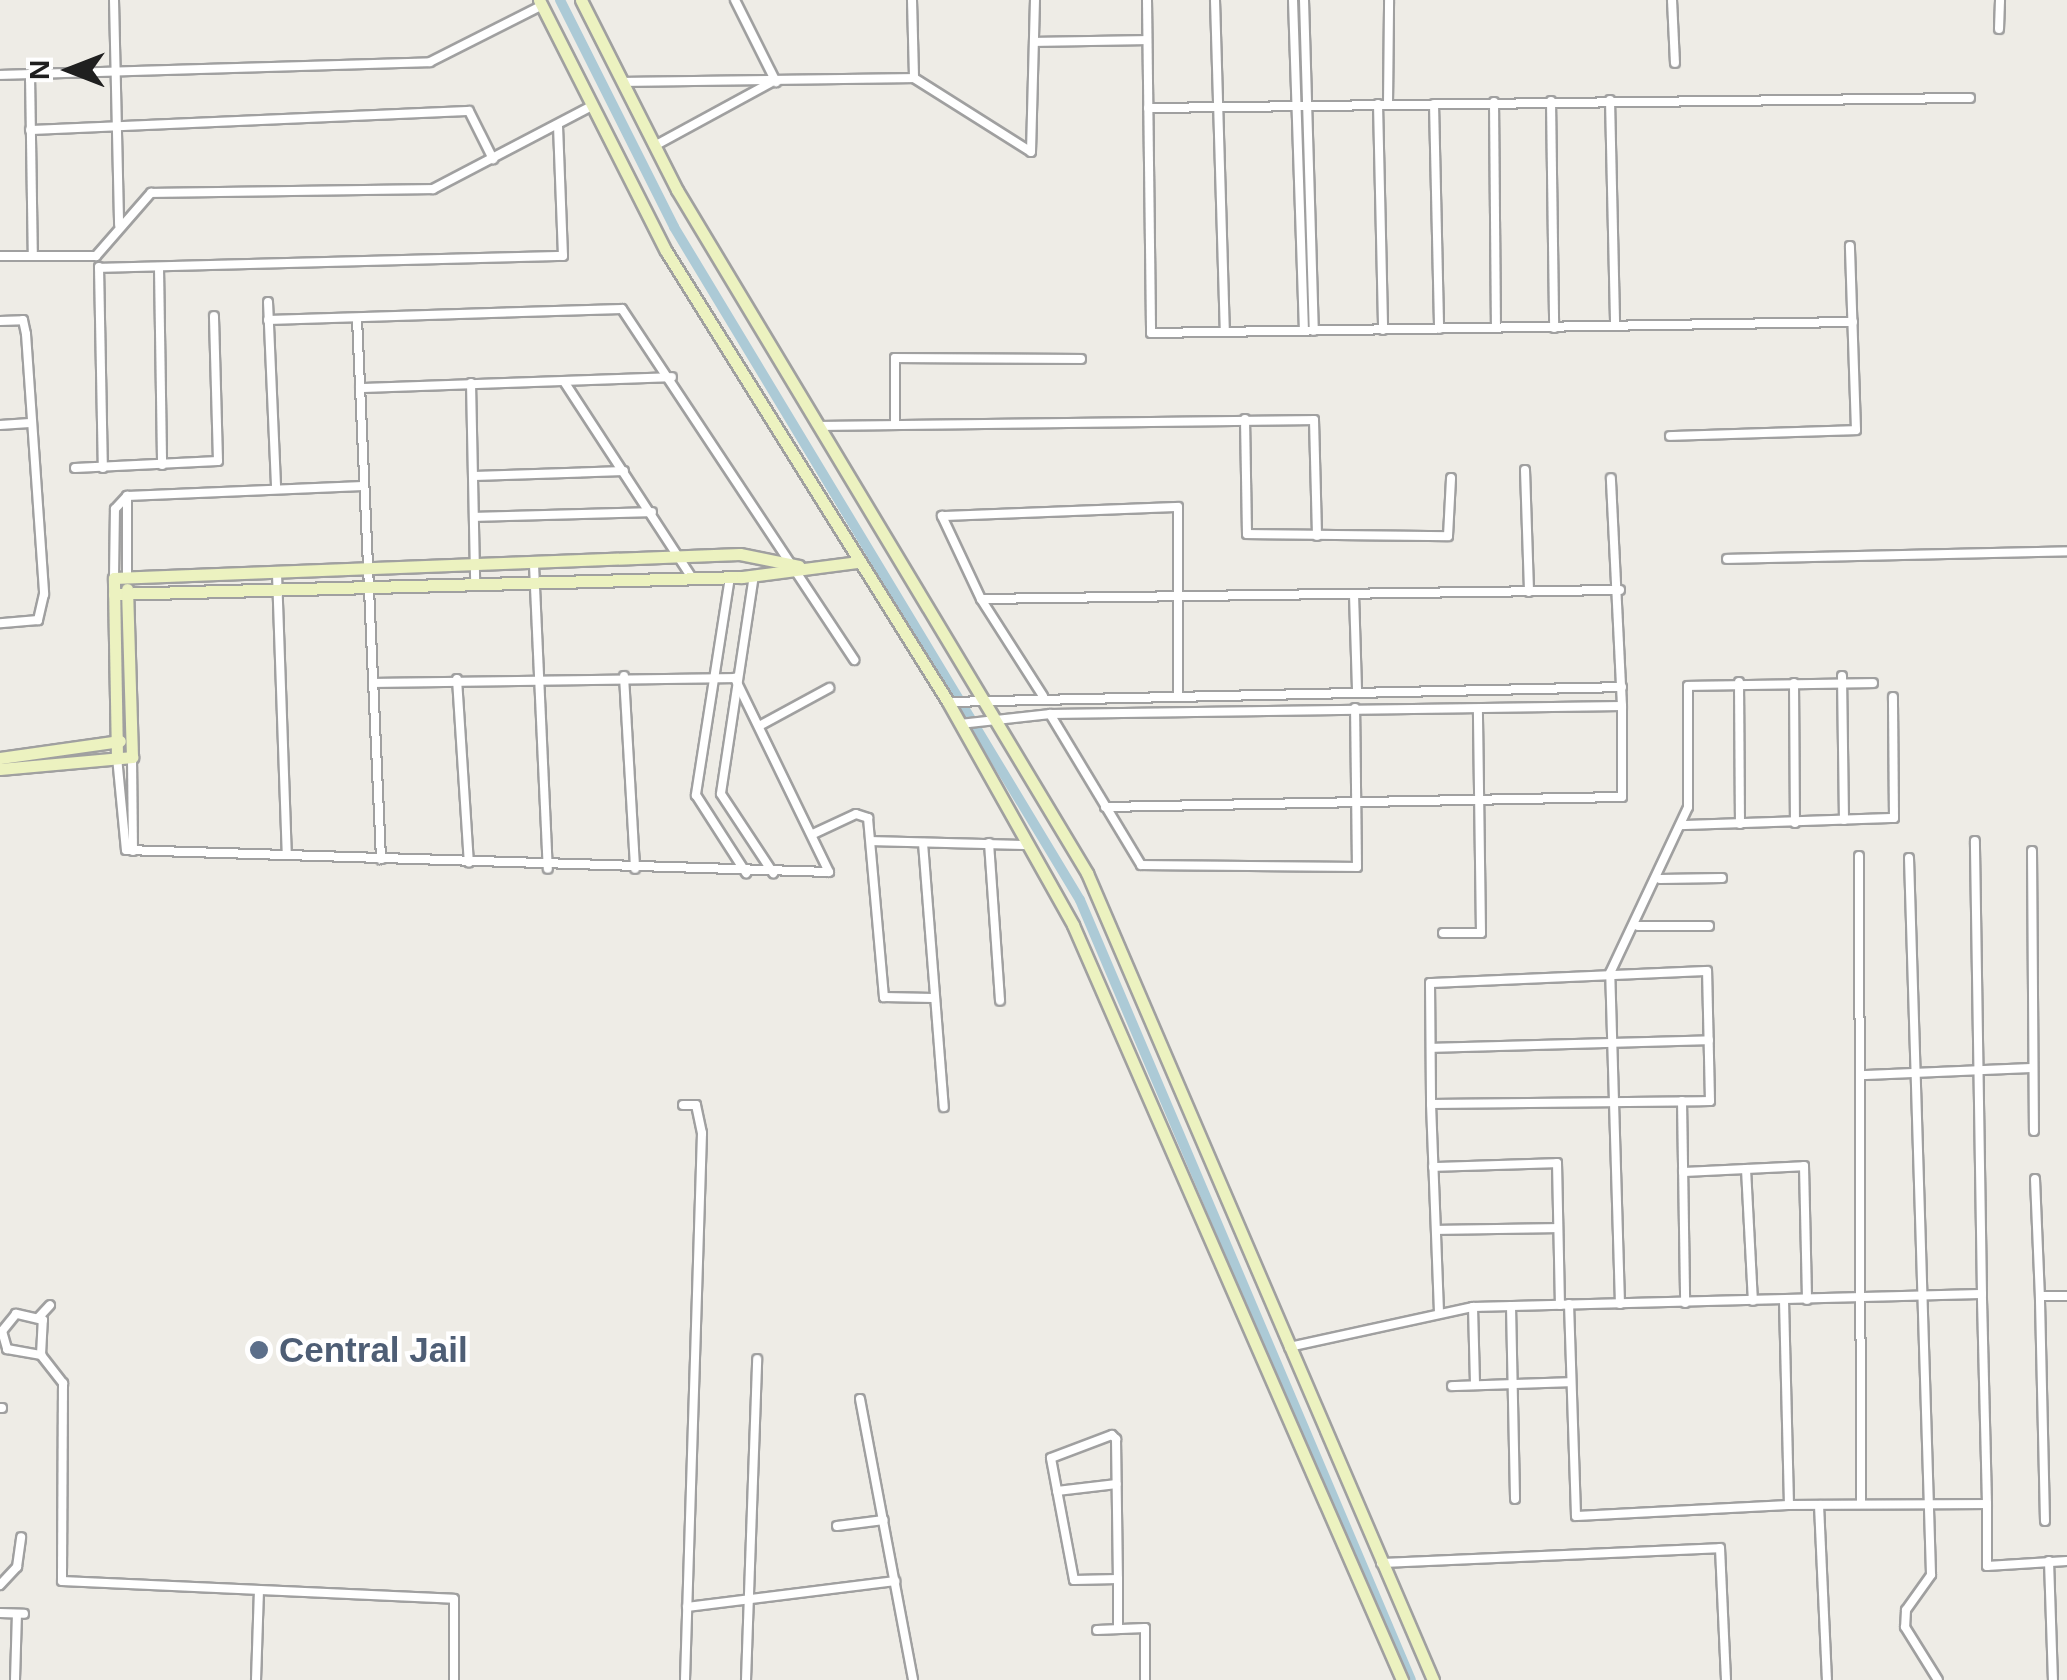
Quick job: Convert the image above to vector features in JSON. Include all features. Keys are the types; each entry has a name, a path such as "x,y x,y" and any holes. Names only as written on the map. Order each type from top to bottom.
{"street":[{"path":"114,0 120,225"},
{"path":"581,0 656,145 1114,928 1433,1680"},
{"path":"736,0 774,82"},
{"path":"912,0 914,78"},
{"path":"624,82 914,78 1031,152 1034,0"},
{"path":"1147,0 1152,333 1853,322"},
{"path":"1215,0 1225,332"},
{"path":"1293,0 1309,330"},
{"path":"1304,0 1309,330"},
{"path":"1383,330 1383,104 1389,0"},
{"path":"1672,0 1675,64"},
{"path":"2000,0 2000,29"},
{"path":"0,75 430,62 540,3 666,251 857,562 952,700 1028,845 1104,993 1402,1680"},
{"path":"1034,42 1147,40"},
{"path":"30,75 33,256"},
{"path":"656,145 774,82"},
{"path":"1148,108 1295,103 1970,98"},
{"path":"1610,100 1615,325"},
{"path":"1552,101 1554,328"},
{"path":"1494,102 1496,328"},
{"path":"1434,104 1439,330"},
{"path":"96,256 151,193 402,193 433,189 590,107"},
{"path":"30,130 468,112 493,159"},
{"path":"99,268 562,256 558,126"},
{"path":"1670,436 1856,430 1850,246"},
{"path":"0,256 96,256"},
{"path":"96,256 102,468"},
{"path":"159,268 162,465"},
{"path":"268,302 276,486"},
{"path":"268,320 622,308 798,566 854,660"},
{"path":"75,468 218,460 214,316"},
{"path":"356,318 382,859"},
{"path":"0,321 23,320 44,594 38,620 0,624"},
{"path":"894,424 895,358 1081,359"},
{"path":"360,388 672,377"},
{"path":"565,383 690,574"},
{"path":"470,384 475,574"},
{"path":"1245,420 1247,534 1448,536 1450,478"},
{"path":"822,426 1314,420 1317,536"},
{"path":"0,425 30,422"},
{"path":"474,476 624,470"},
{"path":"1525,470 1530,592"},
{"path":"1105,806 1622,797 1620,590 1611,478"},
{"path":"133,851 132,757 114,509 128,496 276,486 363,486"},
{"path":"1043,696 981,598 942,516 1178,507 1178,695"},
{"path":"475,517 652,512"},
{"path":"1727,558 2067,551"},
{"path":"534,572 740,554 798,566"},
{"path":"120,578 277,580 534,572 730,577 857,562"},
{"path":"534,572 548,869"},
{"path":"754,574 735,678 721,794 774,873"},
{"path":"730,577 696,796 746,873"},
{"path":"121,593 277,580"},
{"path":"277,580 287,855"},
{"path":"981,598 1620,590"},
{"path":"121,593 116,741 120,843 133,851 548,869 830,872 735,678 717,672 375,683"},
{"path":"1354,594 1357,690"},
{"path":"624,676 636,870"},
{"path":"457,679 468,863"},
{"path":"1620,1304 1610,973 1638,926 1682,826 1688,686 1842,679 1872,683"},
{"path":"1842,679 1844,820"},
{"path":"1740,682 1740,824"},
{"path":"1794,683 1795,822"},
{"path":"952,700 976,696 1622,686"},
{"path":"759,726 829,688"},
{"path":"1682,826 1894,818 1893,697"},
{"path":"963,722 1050,714 1622,706"},
{"path":"1050,714 1142,865 1357,867 1354,708"},
{"path":"1443,933 1481,933 1478,709"},
{"path":"0,758 131,741"},
{"path":"0,768 132,757"},
{"path":"813,834 856,814 873,824 884,996 934,998"},
{"path":"1975,841 1987,1566 2067,1561"},
{"path":"872,842 1028,845"},
{"path":"988,843 1000,1001"},
{"path":"924,844 944,1107"},
{"path":"2032,852 2034,1131"},
{"path":"1859,856 1864,1075 1861,1504"},
{"path":"1909,858 1931,1575 1906,1610 1905,1627 1938,1680"},
{"path":"1660,879 1722,878"},
{"path":"1638,926 1709,926"},
{"path":"1431,1104 1710,1101 1708,971 1430,982 1431,1104 1439,1312"},
{"path":"1431,1048 1612,1048 1709,1040"},
{"path":"1864,1075 2033,1068"},
{"path":"1682,1101 1685,1303"},
{"path":"683,1106 696,1106 702,1133 685,1680"},
{"path":"1433,1166 1557,1162 1576,1516 1819,1505 1987,1504"},
{"path":"1683,1172 1804,1166 1807,1300"},
{"path":"1746,1168 1752,1302"},
{"path":"2035,1179 2045,1520"},
{"path":"1436,1230 1558,1228"},
{"path":"1289,1347 1473,1307 1982,1294"},
{"path":"2040,1296 2067,1296"},
{"path":"1784,1301 1789,1506"},
{"path":"50,1305 39,1317 41,1355 64,1383 62,1581 454,1599 454,1680"},
{"path":"1511,1306 1516,1499"},
{"path":"1473,1307 1475,1385"},
{"path":"39,1317 16,1314 1,1331 19,1357 41,1355"},
{"path":"746,1680 757,1359"},
{"path":"1452,1386 1571,1382"},
{"path":"860,1399 913,1680"},
{"path":"1118,1579 1074,1580 1053,1455 1112,1435 1117,1484 1118,1579 1118,1629"},
{"path":"1057,1491 1117,1484"},
{"path":"1819,1505 1828,1680"},
{"path":"836,1526 884,1520"},
{"path":"0,1585 16,1567 22,1537"},
{"path":"1380,1562 1720,1548 1726,1680"},
{"path":"2049,1561 2053,1680"},
{"path":"687,1606 748,1604 896,1581"},
{"path":"256,1680 260,1590"},
{"path":"0,1613 21,1614 15,1680"},
{"path":"2053,1617 2067,1617"},
{"path":"1097,1630 1144,1628 1145,1680"},
{"path":"2053,1667 2067,1667"}],"waterway":[{"path":"560,0 674,227 1080,900 1411,1680"}],"place":[{"name":"Central Jail","path":"259,1350"}]}
